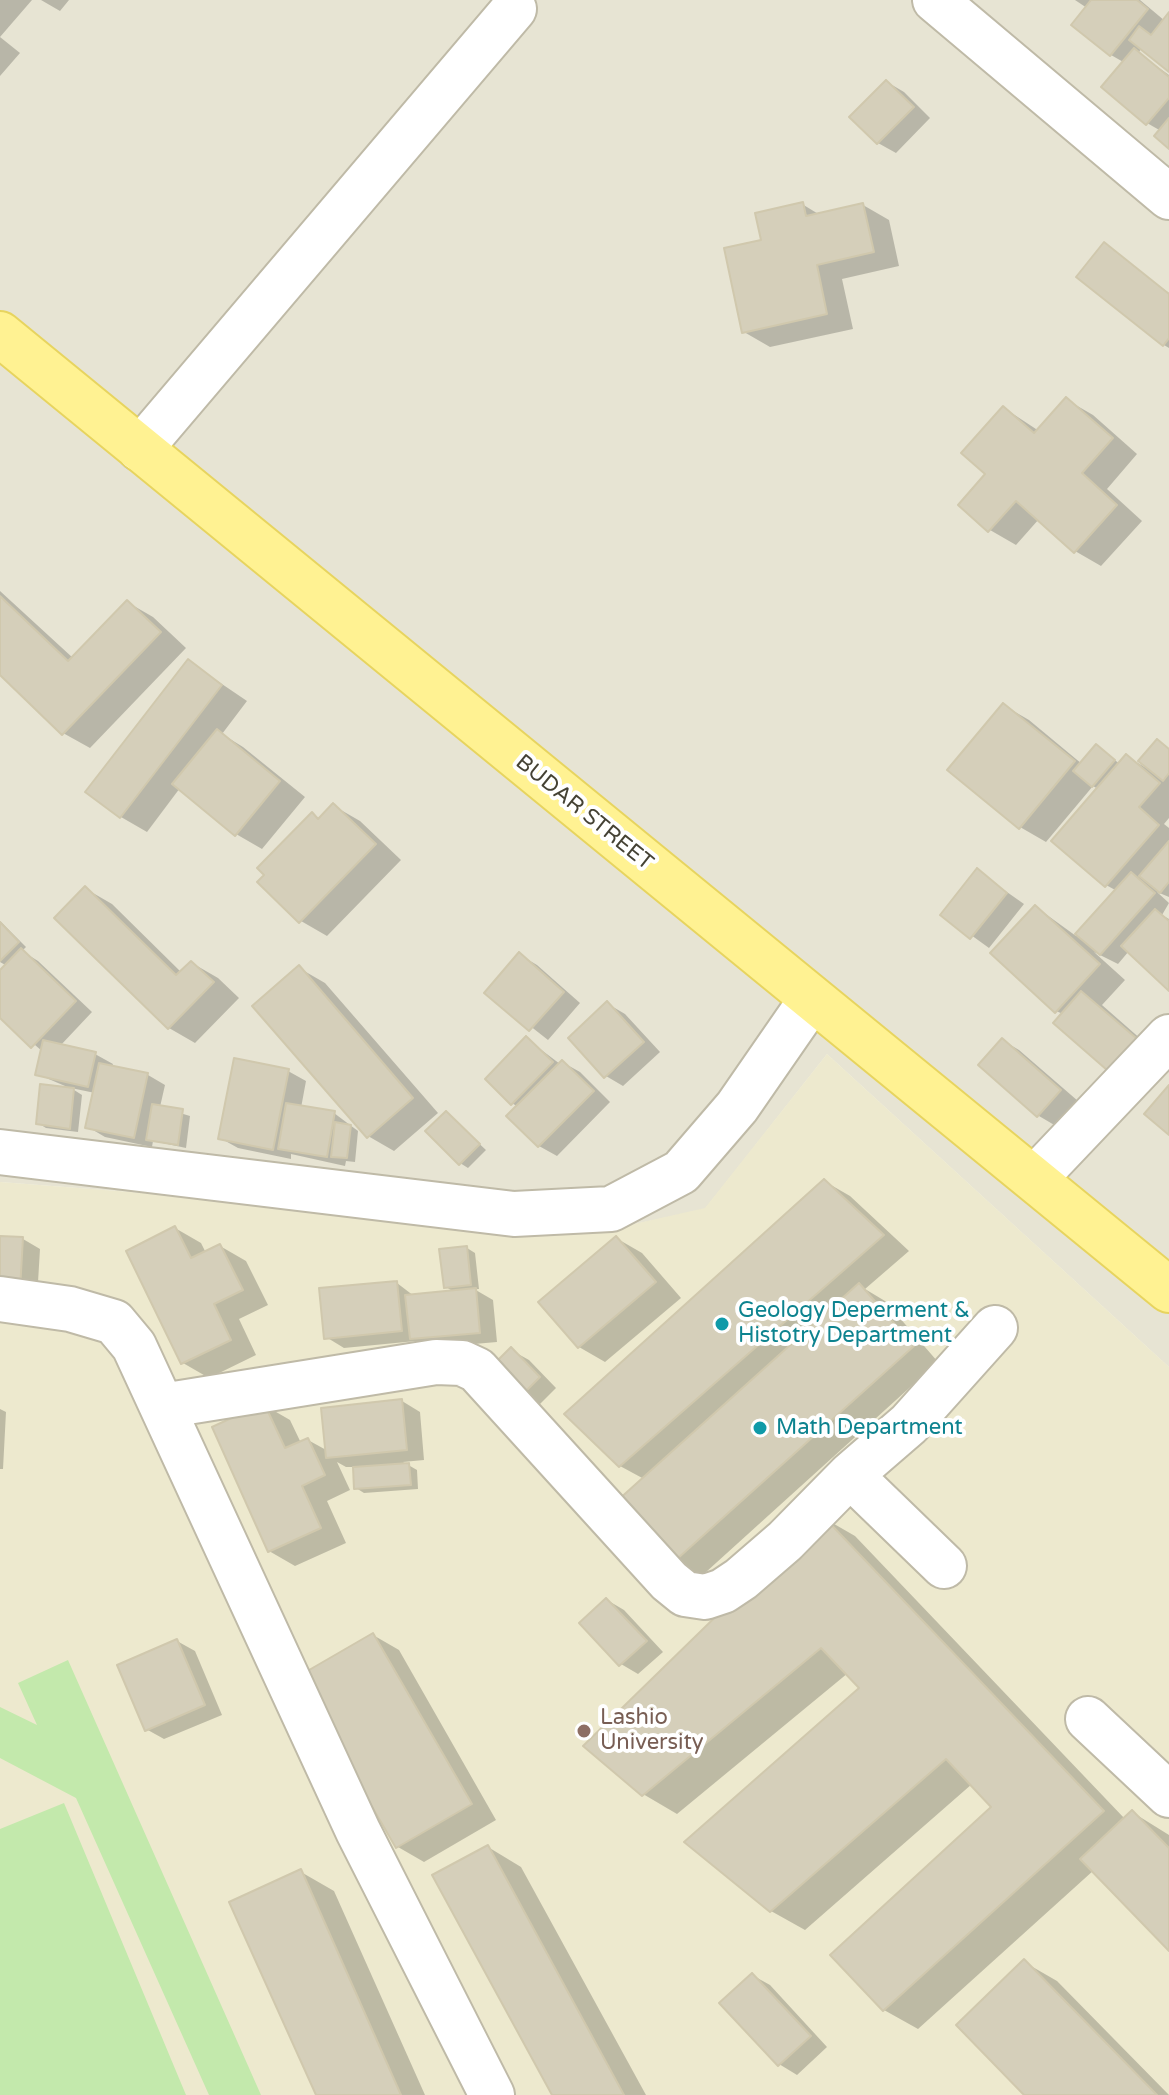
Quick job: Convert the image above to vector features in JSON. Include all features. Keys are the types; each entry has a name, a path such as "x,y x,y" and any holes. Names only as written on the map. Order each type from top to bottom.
{"main road":[{"name":"BUDAR STREET","path":"0,334 1169,1290"}],"street":[{"path":"935,0 1169,197"},
{"path":"140,449 514,9"},
{"path":"9,1147 514,1214 611,1209 681,1172 737,1107 811,1000"},
{"path":"1035,1178 1169,1037"},
{"path":"0,1299 70,1309 114,1322 134,1346 358,1831 492,2095"},
{"path":"162,1406 436,1362 462,1363 477,1370 669,1581 685,1594 705,1597 723,1591 741,1579 785,1541 850,1475 909,1424 995,1328"},
{"path":"850,1475 944,1566"},
{"path":"1088,1719 1169,1795"}],"shaded area":[{"path":"0,0 1169,0 1169,1367 827,1054 705,1209 612,1229 0,1182"},
{"name":"Lashio University","path":"827,1054 1169,1367 1169,2095 0,2095 0,1182 612,1229 705,1208"}],"green space":[{"path":"68,1660 261,2095 209,2095 76,1798 0,1758 0,1707 37,1725 18,1683"},
{"path":"64,1803 186,2095 0,2095 0,1829"}],"building":[{"path":"1091,0 1137,0 1148,9 1110,56 1071,25"},
{"path":"1169,12 1169,72 1129,40 1139,26 1151,35"},
{"path":"1134,48 1169,77 1169,98 1146,125 1101,87"},
{"path":"886,80 914,107 877,144 849,117"},
{"path":"1169,118 1169,149 1154,136"},
{"path":"803,202 806,216 863,203 874,252 817,265 827,314 742,333 724,248 761,240 755,213"},
{"path":"1104,242 1169,294 1169,338 1163,346 1076,277"},
{"path":"1066,397 1113,438 1082,473 1117,505 1074,553 1016,501 988,532 958,505 985,474 961,453 1003,406 1034,433"},
{"path":"0,596 68,661 127,600 161,632 62,735 0,675"},
{"path":"188,659 222,685 120,818 85,792"},
{"path":"1003,703 1075,761 1019,829 947,770"},
{"path":"217,729 280,781 235,836 172,784"},
{"path":"1157,739 1169,749 1169,773 1163,781 1138,761"},
{"path":"1096,744 1115,760 1092,787 1073,771"},
{"path":"1126,754 1160,783 1139,807 1159,825 1105,887 1051,841"},
{"path":"333,803 376,844 299,923 257,882 264,875 257,868 312,812 318,819"},
{"path":"1169,841 1169,882 1160,893 1139,876"},
{"path":"977,868 1007,893 970,939 940,915"},
{"path":"1131,872 1155,893 1100,955 1075,934"},
{"path":"85,886 176,975 191,961 214,982 168,1029 54,918"},
{"path":"1035,905 1100,964 1055,1013 990,953"},
{"path":"1155,909 1169,921 1169,991 1121,946"},
{"path":"0,922 19,942 0,961"},
{"path":"21,948 76,1001 31,1048 0,1018 0,970"},
{"path":"519,952 564,992 529,1031 484,993"},
{"path":"299,965 413,1098 367,1138 252,1006"},
{"path":"1081,991 1143,1044 1115,1077 1053,1023"},
{"path":"607,1001 644,1042 604,1078 568,1038"},
{"path":"526,1036 553,1062 511,1105 485,1079"},
{"path":"1002,1038 1061,1090 1037,1117 978,1065"},
{"path":"43,1040 96,1052 88,1087 35,1075"},
{"path":"234,1058 289,1069 273,1150 218,1139"},
{"path":"562,1060 594,1091 538,1147 506,1116"},
{"path":"99,1063 148,1073 134,1138 85,1128"},
{"path":"40,1084 74,1088 70,1129 36,1124"},
{"path":"1169,1085 1169,1135 1144,1114"},
{"path":"286,1103 335,1111 327,1157 278,1149"},
{"path":"152,1104 183,1109 178,1145 146,1140"},
{"path":"446,1111 480,1144 459,1165 425,1131"},
{"path":"335,1122 351,1125 347,1158 331,1157"},
{"name":"Geology Deperment & Histotry Department","path":"824,1179 884,1235 619,1467 564,1414"},
{"path":"175,1226 191,1258 220,1244 243,1290 214,1304 231,1340 181,1364 126,1251"},
{"path":"0,1236 23,1237 20,1290 0,1289"},
{"path":"616,1236 656,1282 578,1348 538,1302"},
{"path":"467,1246 471,1285 444,1288 439,1249"},
{"path":"397,1281 402,1331 324,1339 319,1288"},
{"name":"Math Department","path":"859,1283 914,1346 667,1568 607,1510"},
{"path":"476,1288 480,1333 410,1339 405,1295"},
{"path":"511,1347 540,1377 515,1402 486,1372"},
{"path":"402,1399 407,1450 326,1458 321,1408"},
{"path":"264,1403 285,1448 308,1438 325,1475 302,1486 321,1528 268,1552 212,1427"},
{"path":"409,1463 411,1485 354,1489 353,1467"},
{"name":"Lashio University","path":"821,1514 1104,1811 883,2011 830,1955 991,1807 946,1759 770,1912 684,1842 859,1688 821,1648 642,1796 583,1746"},
{"path":"606,1598 647,1641 619,1666 579,1623"},
{"path":"373,1633 472,1804 396,1848 297,1677"},
{"path":"177,1639 205,1705 145,1731 117,1665"},
{"path":"1132,1810 1169,1848 1169,1951 1080,1859"},
{"path":"488,1845 624,2095 552,2095 432,1875"},
{"path":"301,1869 401,2095 316,2095 229,1902"},
{"path":"1024,1959 1157,2095 1024,2095 956,2025"},
{"path":"752,1973 811,2036 778,2066 719,2003"}],"place":[{"name":"Geology Deperment & Histotry Department","path":"722,1324"},
{"name":"Math Department","path":"760,1428"},
{"name":"Lashio University","path":"584,1731"}]}
